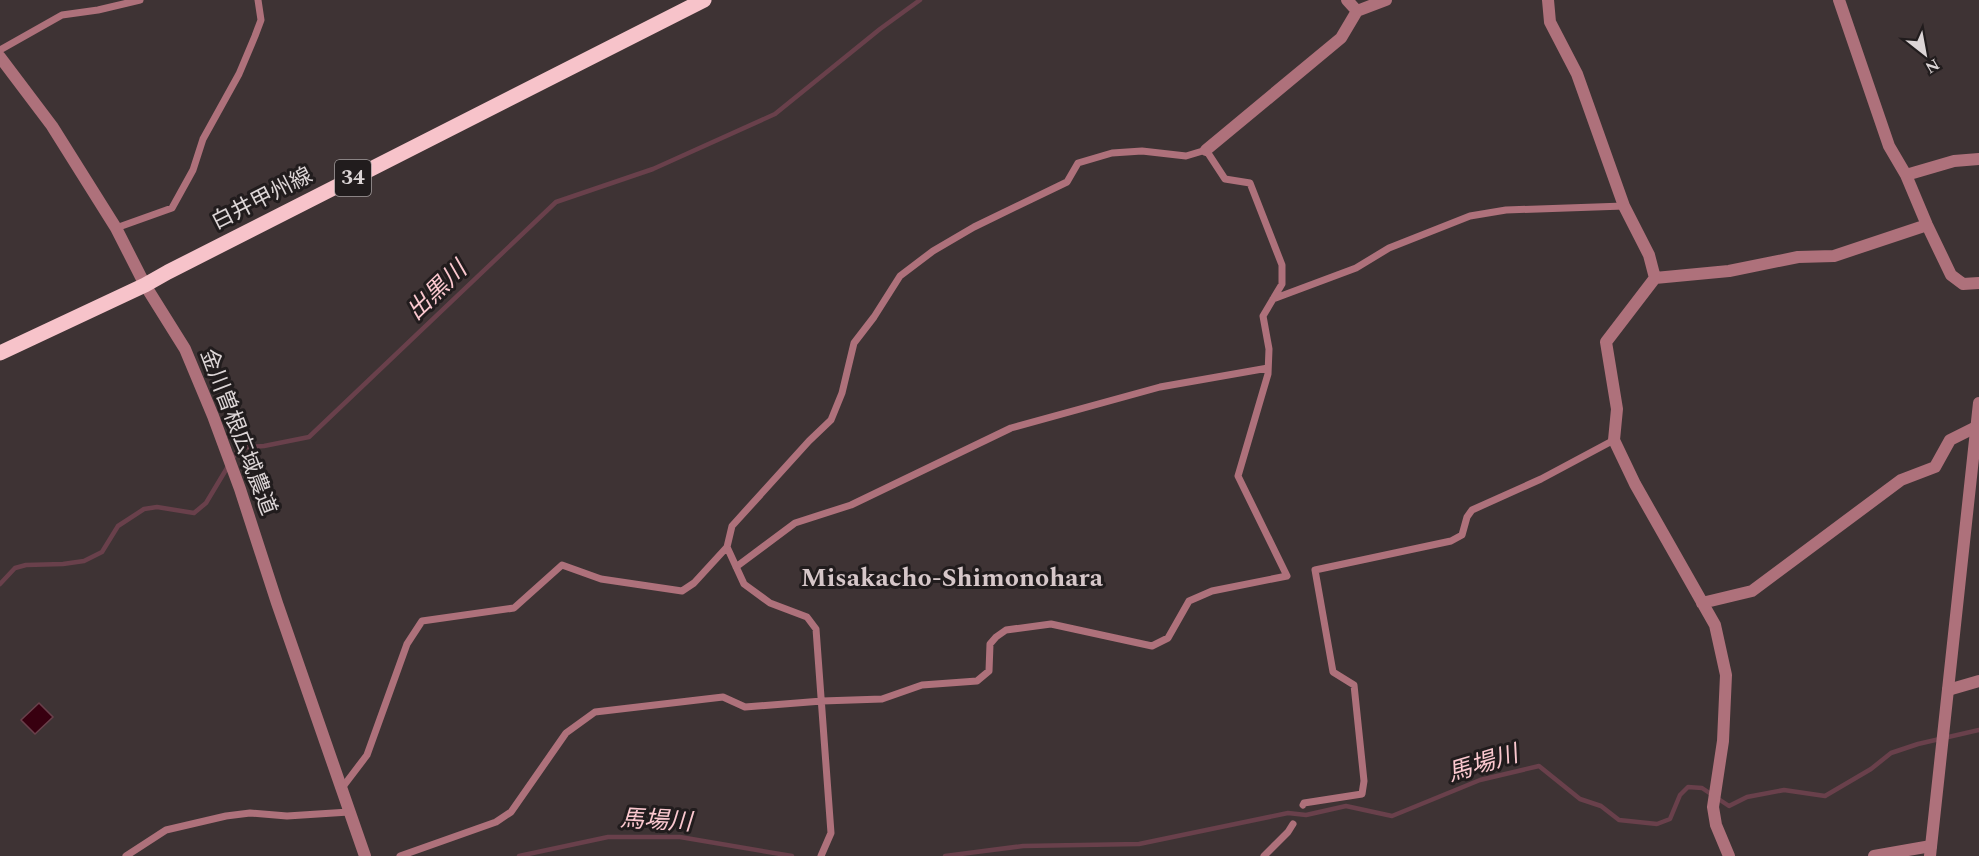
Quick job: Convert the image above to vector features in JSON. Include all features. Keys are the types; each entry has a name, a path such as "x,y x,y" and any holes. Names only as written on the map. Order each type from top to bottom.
{"main road":[{"name":"白井甲州線","path":"0,353 145,285 704,0"}],"street":[{"path":"1347,0 1358,11"},
{"path":"1206,150 1341,38 1358,11 1386,0"},
{"path":"1548,0 1550,22 1577,74 1624,206 1649,255 1655,278"},
{"path":"1839,0 1889,146 1906,175 1951,275 1963,284 1979,283"},
{"name":"金川曽根広域農道","path":"0,57 52,126 116,228 145,285 185,349 234,471 277,603 365,856"},
{"path":"1906,175 1954,161 1979,159"},
{"path":"1729,856 1716,825 1713,807 1723,741 1726,675 1715,625 1635,484 1614,440 1617,409 1606,342 1655,278 1729,271 1798,257 1834,256 1927,225"},
{"path":"1874,856 1931,851 1979,403"},
{"path":"1702,603 1752,591 1901,480 1935,468 1950,440 1976,427"},
{"path":"1948,690 1979,681"}],"lane":[{"path":"0,50 62,15 98,10 140,0"},
{"path":"116,228 172,208 193,170 203,139 238,74 255,36 261,20 258,0"},
{"path":"342,788 367,755 407,645 422,621 514,608 562,565 602,579 682,591 694,583 727,547 732,526 831,420 843,393 854,343 900,276 933,250 1067,182 1078,163 1112,153 1142,151 1186,156 1206,150 1225,179 1250,183 1282,265 1282,284 1263,316 1269,348 1268,368 1238,476 1287,576 1212,591 1189,601 1168,638 1152,646 1051,624 1006,630 990,644 989,671 977,681 922,685 882,699 745,707 723,697 595,712 566,733 511,812 496,822 400,856"},
{"path":"1273,299 1356,268 1389,248 1470,216 1506,210 1624,206"},
{"path":"736,567 795,524 851,505 1011,428 1160,387 1268,368"},
{"path":"1303,805 1362,794 1364,781 1354,684 1333,672 1316,570 1451,542 1462,535 1472,510 1541,479 1614,440"},
{"path":"727,547 744,584 770,603 807,617 816,630 831,833 822,853"},
{"path":"126,856 166,830 226,816 250,813 287,816 349,812"},
{"path":"1264,856 1293,824"}],"shaded area":[{"path":"39,703 53,717 35,734 21,720"}],"waterway":[{"name":"出黒川","path":"0,584 15,568 26,565 84,561 102,552 118,526 144,509 157,507 194,513 206,503 239,448 264,446 309,437 556,202 653,169 775,114 880,29 920,0"},
{"name":"馬場川","path":"945,856 1023,846 1139,844 1288,813 1306,815 1346,806 1392,816 1480,780 1539,766 1580,799 1601,806 1619,820 1657,824 1670,819 1680,795 1688,787 1702,788 1729,806 1747,797 1784,790 1825,796 1871,769 1891,753 1918,744 1979,730"},
{"name":"馬場川","path":"519,856 608,837 680,837 792,856"}],"district":[{"name":"Misakacho-Shimonohara","path":"952,578"}]}
